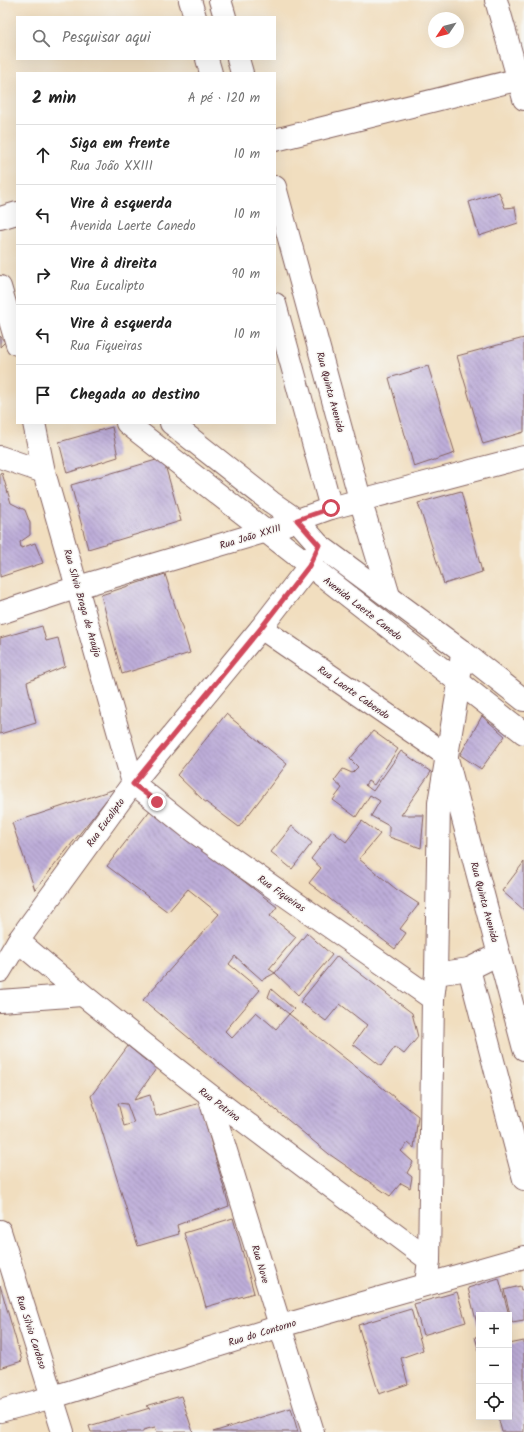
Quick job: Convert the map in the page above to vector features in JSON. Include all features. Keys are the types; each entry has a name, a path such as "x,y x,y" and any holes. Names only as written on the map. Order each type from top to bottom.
{"street":[{"path":"190,0 195,16"},
{"path":"220,0 225,16"},
{"path":"276,140 522,86 496,0"},
{"path":"207,60 211,72"},
{"path":"238,60 242,72"},
{"name":"Rua Quinta Avenida","path":"276,191 388,596"},
{"path":"0,218 16,213"},
{"path":"0,287 16,300"},
{"path":"0,287 16,339"},
{"path":"276,308 331,508"},
{"path":"0,320 16,339"},
{"name":"Rua Silvio Braga de Araújo","path":"34,424 44,472 133,784"},
{"name":"Avenida Laerte Canedo","path":"128,424 267,531 459,684 524,733"},
{"path":"172,424 271,502 297,520 319,545 462,651 524,700"},
{"path":"0,457 44,472"},
{"name":"Rua João XXIII","path":"0,613 78,587 267,531 360,499 524,457"},
{"name":"Rua Eucalipto","path":"0,971 18,941 133,784 261,628 309,566 319,545"},
{"name":"Rua Laerte Cabendo","path":"261,628 446,755"},
{"path":"426,1284 428,1260 433,998 436,974 438,804 459,684 462,651"},
{"name":"Rua Quinta Avenida","path":"446,755 524,1050"},
{"name":"Rua Fiqueiras","path":"133,784 193,830 433,998"},
{"name":"Rua Petrina","path":"18,941 82,995 209,1096 428,1260"},
{"path":"436,974 469,969 499,954"},
{"path":"469,969 524,1179"},
{"path":"0,1001 82,995"},
{"name":"Rua Nove","path":"209,1096 313,1432"},
{"name":"Rua Silvio Cardoso","path":"0,1231 63,1432"},
{"name":"Rua do Contorno","path":"0,1411 53,1398 281,1326 524,1257"}],"building":[{"path":"499,192 505,208 515,207 518,223 479,236 469,202"},
{"path":"0,336 5,342 0,347"},
{"path":"524,338 524,432 483,444 457,356"},
{"path":"428,366 455,453 414,467 389,378"},
{"path":"112,427 118,457 67,473 59,442"},
{"path":"163,458 181,521 88,549 71,485"},
{"path":"2,473 11,503 25,510 30,523 30,535 20,542 21,548 35,543 43,563 0,577 0,474"},
{"path":"461,491 482,572 444,584 418,503"},
{"path":"165,574 190,653 122,674 101,595"},
{"path":"42,626 46,641 58,638 65,666 27,682 36,723 0,734 0,638"},
{"path":"226,714 287,764 239,827 203,800 177,775"},
{"path":"482,716 505,736 481,769 460,755"},
{"path":"373,731 398,749 374,785 368,781 365,785 373,791 401,751 431,772 401,815 424,815 421,848 389,837 389,826 371,816 380,801 370,795 356,817 333,800 342,788 334,781 343,769 352,773 358,767 350,759"},
{"path":"115,789 35,890 12,823"},
{"path":"151,809 277,907 270,916 296,937 269,969 275,973 262,980 235,956 229,964 260,990 225,1031 232,1038 256,1012 276,1029 289,1014 418,1116 414,1148 408,1143 401,1151 413,1162 407,1173 412,1177 410,1188 401,1183 390,1196 329,1154 143,1000 219,914 188,889 168,912 107,866"},
{"path":"362,821 380,834 359,859 396,889 419,904 400,929 406,933 395,949 309,883 321,868 311,859 332,831 346,842"},
{"path":"292,826 312,843 292,869 271,852"},
{"path":"524,862 524,910 502,891"},
{"path":"307,933 332,955 298,995 275,973"},
{"path":"337,956 412,1013 418,1037 404,1054 395,1047 381,1066 353,1044 367,1025 340,1004 326,1021 300,1002"},
{"path":"271,989 294,1009 289,1014 268,997"},
{"path":"128,1046 156,1069 134,1100 150,1095 156,1116 200,1103 229,1206 177,1225 179,1234 138,1246 91,1096","holes":["118,1103 127,1104 134,1123 124,1126"]},
{"path":"233,1218 254,1293 206,1307 184,1233"},
{"path":"499,1278 508,1312 476,1312 476,1320 468,1288"},
{"path":"0,1285 22,1361 0,1368"},
{"path":"520,1286 521,1290 524,1289 524,1320 512,1322 512,1312 510,1312 504,1290"},
{"path":"457,1292 466,1322 423,1335 414,1304"},
{"path":"411,1309 423,1350 401,1358 408,1384 379,1394 358,1325"},
{"path":"524,1341 524,1432 502,1432 499,1420 512,1420 512,1343"},
{"path":"181,1396 193,1432 157,1432 155,1427 143,1430 143,1432 91,1432 89,1426 150,1408 146,1406"},
{"path":"291,1408 298,1432 213,1432"}],"route":[{"path":"157,802 133,784 261,628 309,566 319,545 297,520 331,508"}]}
